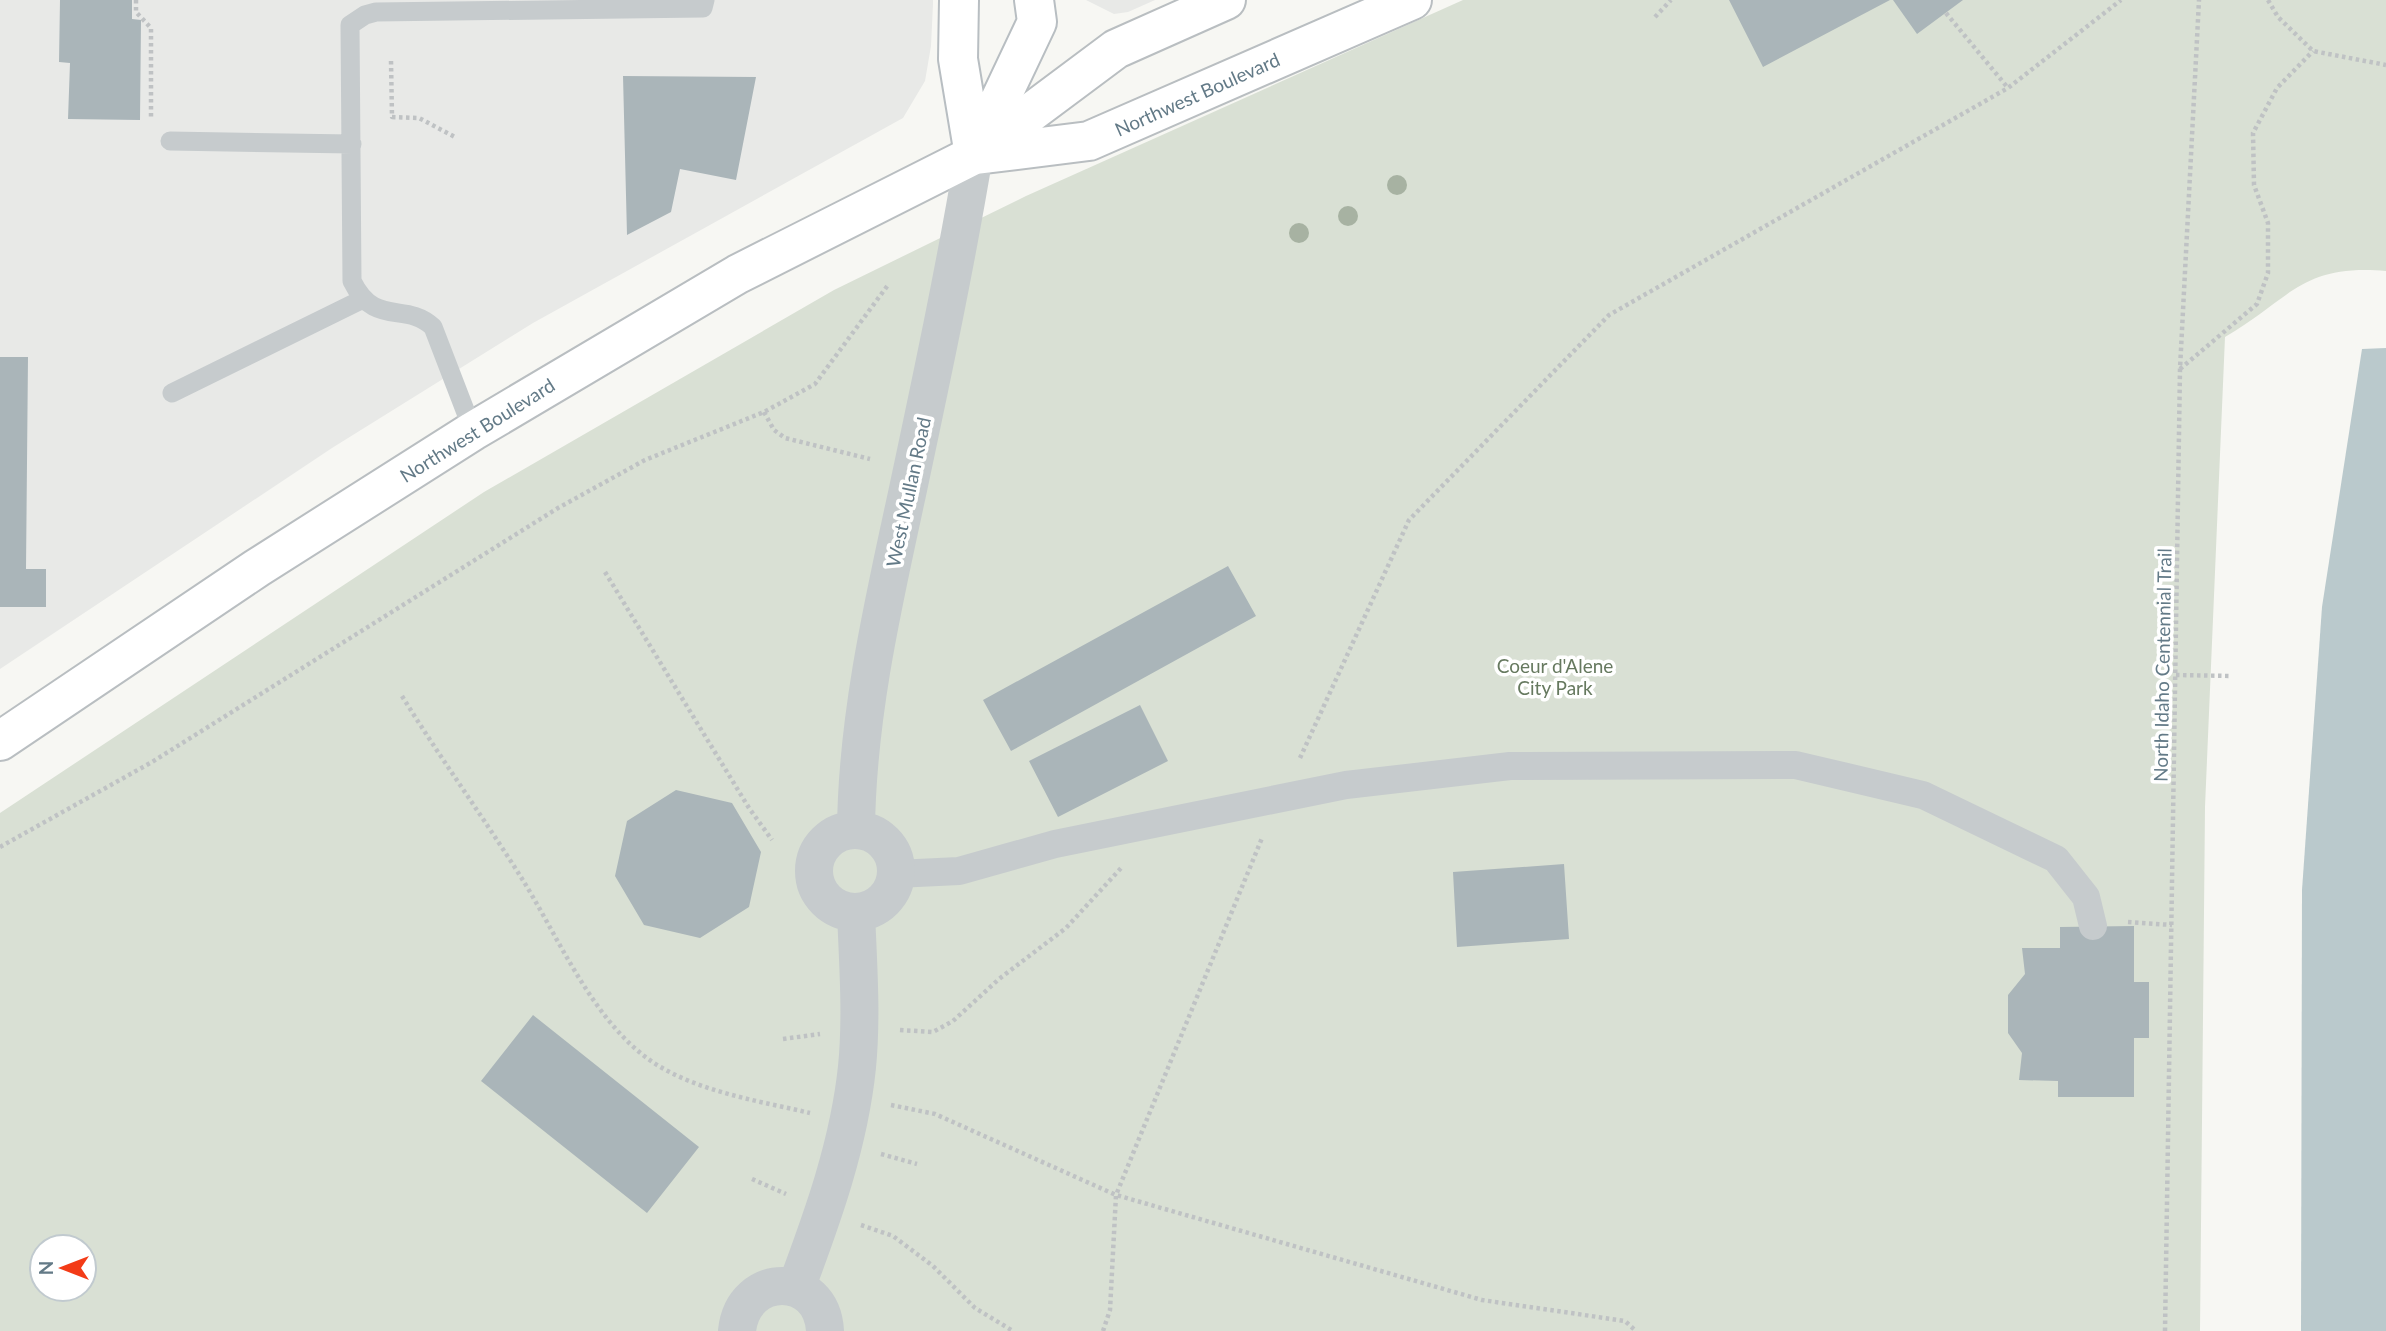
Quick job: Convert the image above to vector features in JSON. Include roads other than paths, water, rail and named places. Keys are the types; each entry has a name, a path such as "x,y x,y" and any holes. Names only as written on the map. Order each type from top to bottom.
{"main road":[{"path":"959,0 958,59 974,155"},
{"path":"974,155 1037,22 1034,0"},
{"name":"Northwest Boulevard","path":"0,741 268,561 472,431 738,274 974,155 1116,49 1226,0"},
{"name":"Northwest Boulevard","path":"974,155 1089,141 1412,0"}],"street":[{"name":"West Mullan Road","path":"856,830 856,774 886,591 951,288 974,155"},
{"path":"896,874 959,871 1029,850 1346,785 1510,766 1796,765 1923,795 2056,859 2086,897 2093,926"},
{"path":"856,830 868,832 889,848 896,874 893,886 879,905 856,912 843,911 821,895 814,870 823,845 843,831 856,830"},
{"path":"796,1288 837,1172 854,1082 859,1031 856,912"},
{"path":"737,1331 745,1304 755,1294 782,1285 796,1288 818,1306 825,1331"}],"lane":[{"path":"472,431 433,327 426,320 374,309 363,299 352,281 350,25 365,15 703,8 705,0"},
{"path":"170,141 352,144"},
{"path":"172,393 363,299"}],"park label":[{"name":"Coeur d'Alene City Park","path":"1555,676"}]}
